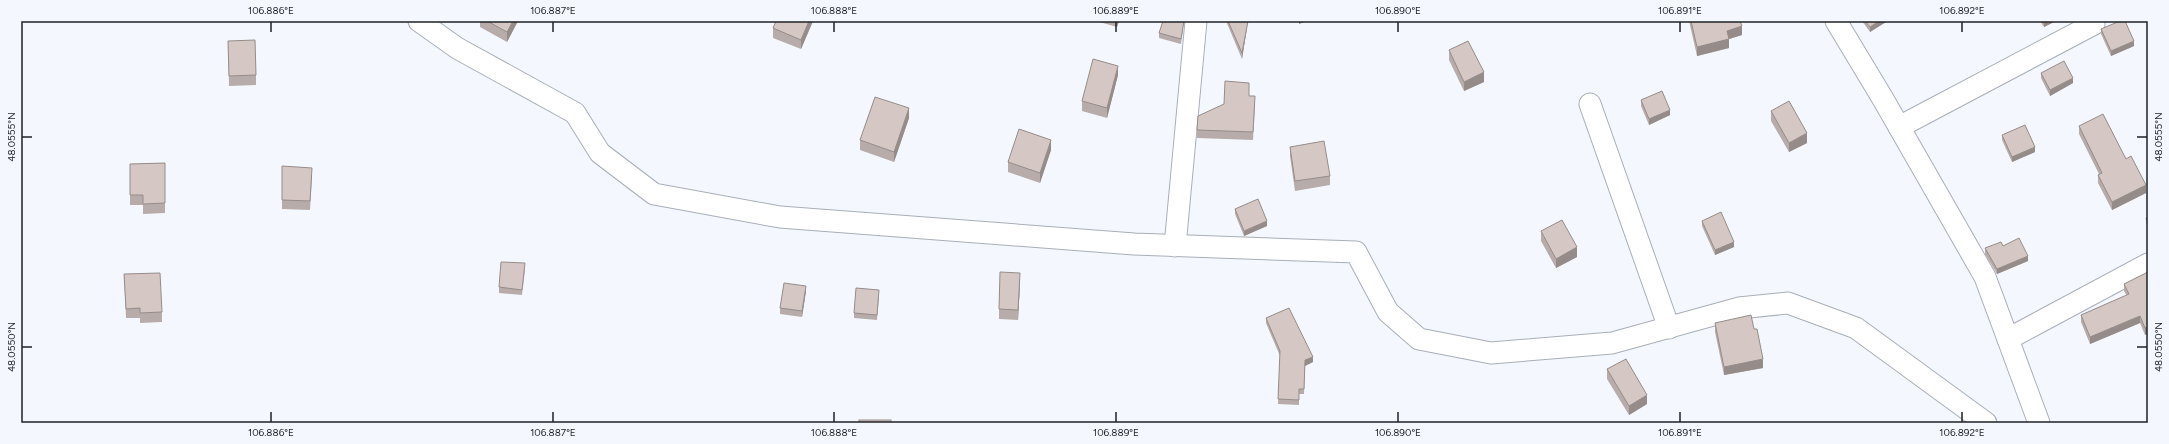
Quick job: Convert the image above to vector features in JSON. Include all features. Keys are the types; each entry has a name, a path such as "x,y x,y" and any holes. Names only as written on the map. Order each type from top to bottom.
{"street":[{"path":"420,21 457,48 575,113 600,153 654,194 780,217 1134,244 1356,252 1388,312 1419,339 1491,353 1612,343 1739,308 1788,303 1856,328 1986,423"},
{"path":"1175,246 1196,21"},
{"path":"1836,21 1985,277 2039,423"},
{"path":"1899,127 2094,24"},
{"path":"1590,104 1669,328"},
{"path":"2008,339 2148,264"}],"building":[{"path":"487,21 513,21 507,32"},
{"path":"776,21 809,21 801,40 773,28"},
{"path":"1163,21 1184,21 1181,39 1159,33"},
{"path":"1228,21 1248,21 1242,53"},
{"path":"1691,21 1740,21 1742,26 1727,31 1729,39 1697,47"},
{"path":"1865,21 1879,21 1870,27"},
{"path":"2120,21 2125,21 2134,41 2111,51 2101,29"},
{"path":"255,40 256,75 229,76 228,41"},
{"path":"1468,41 1484,72 1464,82 1449,50"},
{"path":"1093,59 1118,66 1107,108 1082,101"},
{"path":"2064,61 2073,78 2050,90 2041,73"},
{"path":"1225,81 1249,83 1249,96 1255,96 1253,132 1197,130 1198,116 1224,104"},
{"path":"1662,91 1670,110 1649,119 1641,100"},
{"path":"875,97 909,108 894,152 860,140"},
{"path":"1789,101 1807,133 1789,143 1771,111"},
{"path":"2103,114 2126,159 2131,156 2146,185 2112,202 2098,175 2102,173 2079,126"},
{"path":"2025,125 2035,147 2012,157 2002,135"},
{"path":"1019,129 1051,140 1040,173 1008,162"},
{"path":"1324,141 1330,176 1295,181 1290,147"},
{"path":"165,163 165,203 143,204 143,195 130,195 130,164"},
{"path":"282,166 312,168 310,201 282,200"},
{"path":"1258,199 1267,221 1244,231 1235,209"},
{"path":"1721,212 1734,242 1715,250 1702,221"},
{"path":"1562,220 1577,247 1556,259 1541,231"},
{"path":"2019,238 2028,256 1997,269 1985,248 2001,242 2003,246"},
{"path":"501,262 525,263 522,290 499,287"},
{"path":"1000,272 1020,273 1018,310 999,309"},
{"path":"2148,272 2148,327 2145,328 2140,316 2090,337 2081,315 2129,294 2124,284"},
{"path":"160,273 162,312 140,313 140,308 126,309 124,274"},
{"path":"784,283 806,286 802,311 780,308"},
{"path":"856,288 879,290 877,315 854,313"},
{"path":"1289,308 1313,357 1305,360 1304,389 1299,389 1299,400 1278,399 1280,351 1266,318"},
{"path":"1751,315 1754,329 1757,329 1763,359 1724,367 1715,323"},
{"path":"1626,359 1647,395 1629,406 1607,369"},
{"path":"859,420 891,420 891,423 859,423"}]}
